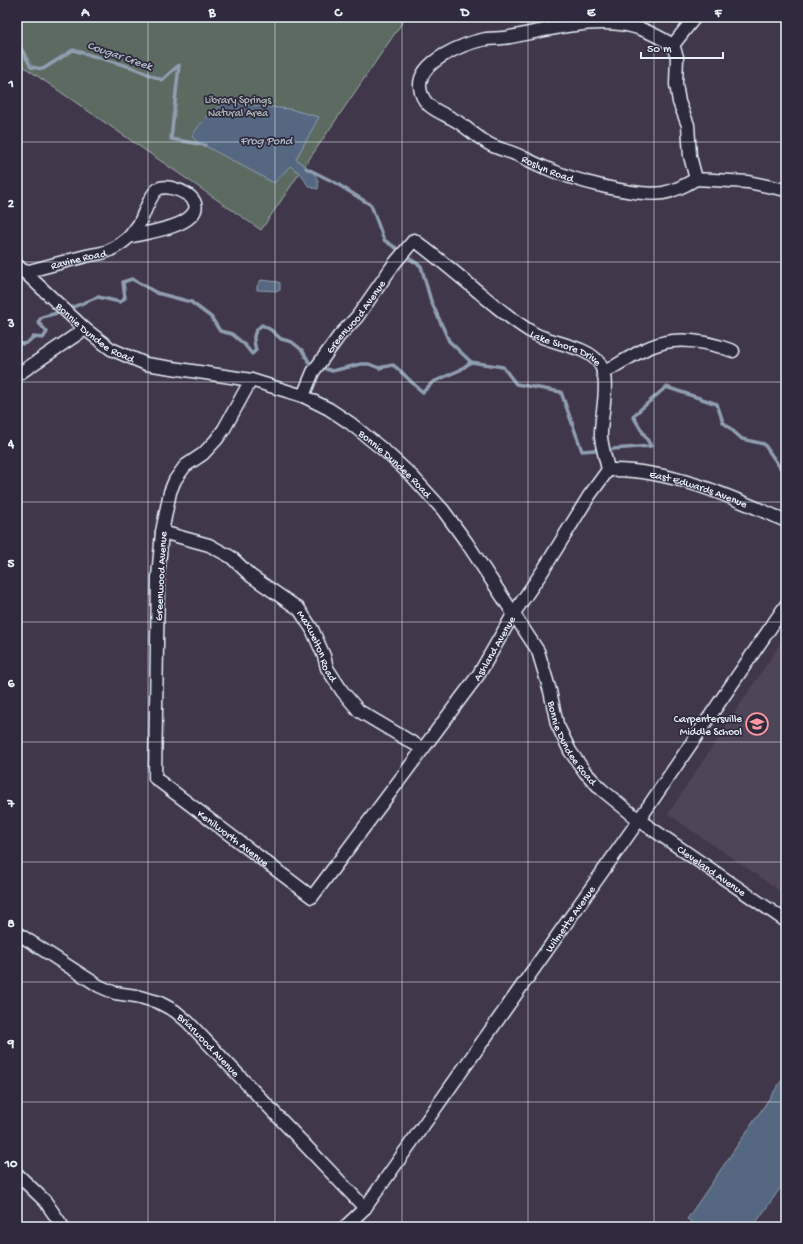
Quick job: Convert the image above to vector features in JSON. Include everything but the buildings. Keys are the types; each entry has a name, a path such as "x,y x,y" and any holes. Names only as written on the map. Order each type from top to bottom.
{"street":[{"path":"695,17 673,45 677,57 676,84 679,102 688,125 690,156 696,179 748,182 786,190"},
{"name":"Roslyn Road","path":"673,45 639,28 622,24 602,23 585,24 504,38 486,39 464,46 437,58 422,74 420,88 423,99 431,107 458,121 492,146 516,154 547,168 577,178 612,188 639,192 663,193 679,188 696,179"},
{"name":"Ravine Road","path":"21,268 109,251 129,236 138,224 153,195 159,188 167,188 188,195 194,199 196,208 194,214 188,219 179,224 163,229 129,236"},
{"name":"Lake Shore Drive","path":"414,240 514,321 536,334 583,351 593,357 600,365 603,373 642,351 672,341 712,344 733,351"},
{"name":"Greenwood Avenue","path":"303,396 313,372 339,336 357,317 394,264 414,240"},
{"name":"Bonnie Dundee Road","path":"21,268 85,329 111,350 146,364 251,380 303,396 330,409 350,423 413,476 443,510 467,543 538,651 550,690 557,724 570,751 585,772 601,790 639,820"},
{"path":"17,375 85,329"},
{"path":"603,373 604,409 601,436 608,470"},
{"name":"Greenwood Avenue","path":"155,778 158,577 162,532 170,492 175,480 186,466 202,454 216,440 251,380"},
{"name":"East Edwards Avenue","path":"608,470 645,472 687,482 731,496 786,521"},
{"name":"Ashland Avenue","path":"312,897 479,674 514,614 600,479 608,470"},
{"name":"Maxwelton Road","path":"162,532 209,545 231,557 251,576 298,609 312,629 324,656 327,668 342,691 359,711 424,749"},
{"name":"Wilmette Avenue","path":"345,1227 365,1208 639,820 786,605"},
{"name":"Kenilworth Avenue","path":"155,778 312,897"},
{"name":"Cleveland Avenue","path":"639,820 786,921"},
{"name":"Briarwood Avenue","path":"17,932 99,986 115,993 136,996 158,1002 175,1011 188,1022 365,1208"},
{"path":"17,1174 45,1201 63,1227"}],"shaded area":[{"name":"Carpentersville Middle School","path":"786,635 786,895 668,814"}],"green space":[{"name":"Library Springs Natural Area","path":"17,17 406,17 261,230 17,62"}],"water":[{"name":"Frog Pond","path":"226,102 289,109 319,117 296,159 315,175 318,183 318,189 308,186 302,176 290,166 274,183 196,141 192,136 199,125 211,113"},
{"path":"261,280 280,283 280,290 257,290 257,286"},
{"path":"786,1074 786,1180 753,1227 699,1227 687,1219"}],"waterway":[{"name":"Cougar Creek","path":"17,45 21,48 31,67 43,69 73,50 131,67 162,80 179,65 171,139 205,145"},
{"name":"Cougar Creek","path":"306,168 334,182 371,205 384,240 396,248"},
{"path":"410,259 421,266 431,301 449,341 471,362 503,367 516,384 561,392 582,451 595,450"},
{"path":"73,307 98,297 120,302 125,298 123,282 132,279 157,293 191,302 211,317 220,331 232,334 244,344 252,354 256,350 254,342 256,330 262,325 271,330 281,339 292,342 302,350 309,362"},
{"path":"17,343 26,343 33,337 43,338 47,332 38,322 42,317 57,313"},
{"path":"326,369 332,371 361,364 369,364 379,368 393,365 423,392 433,382 460,370 471,362"},
{"path":"613,449 651,446 633,416 666,387 717,404 723,422 742,439 764,444 786,476"}],"place":[{"name":"Carpentersville Middle School","path":"757,724"}]}
